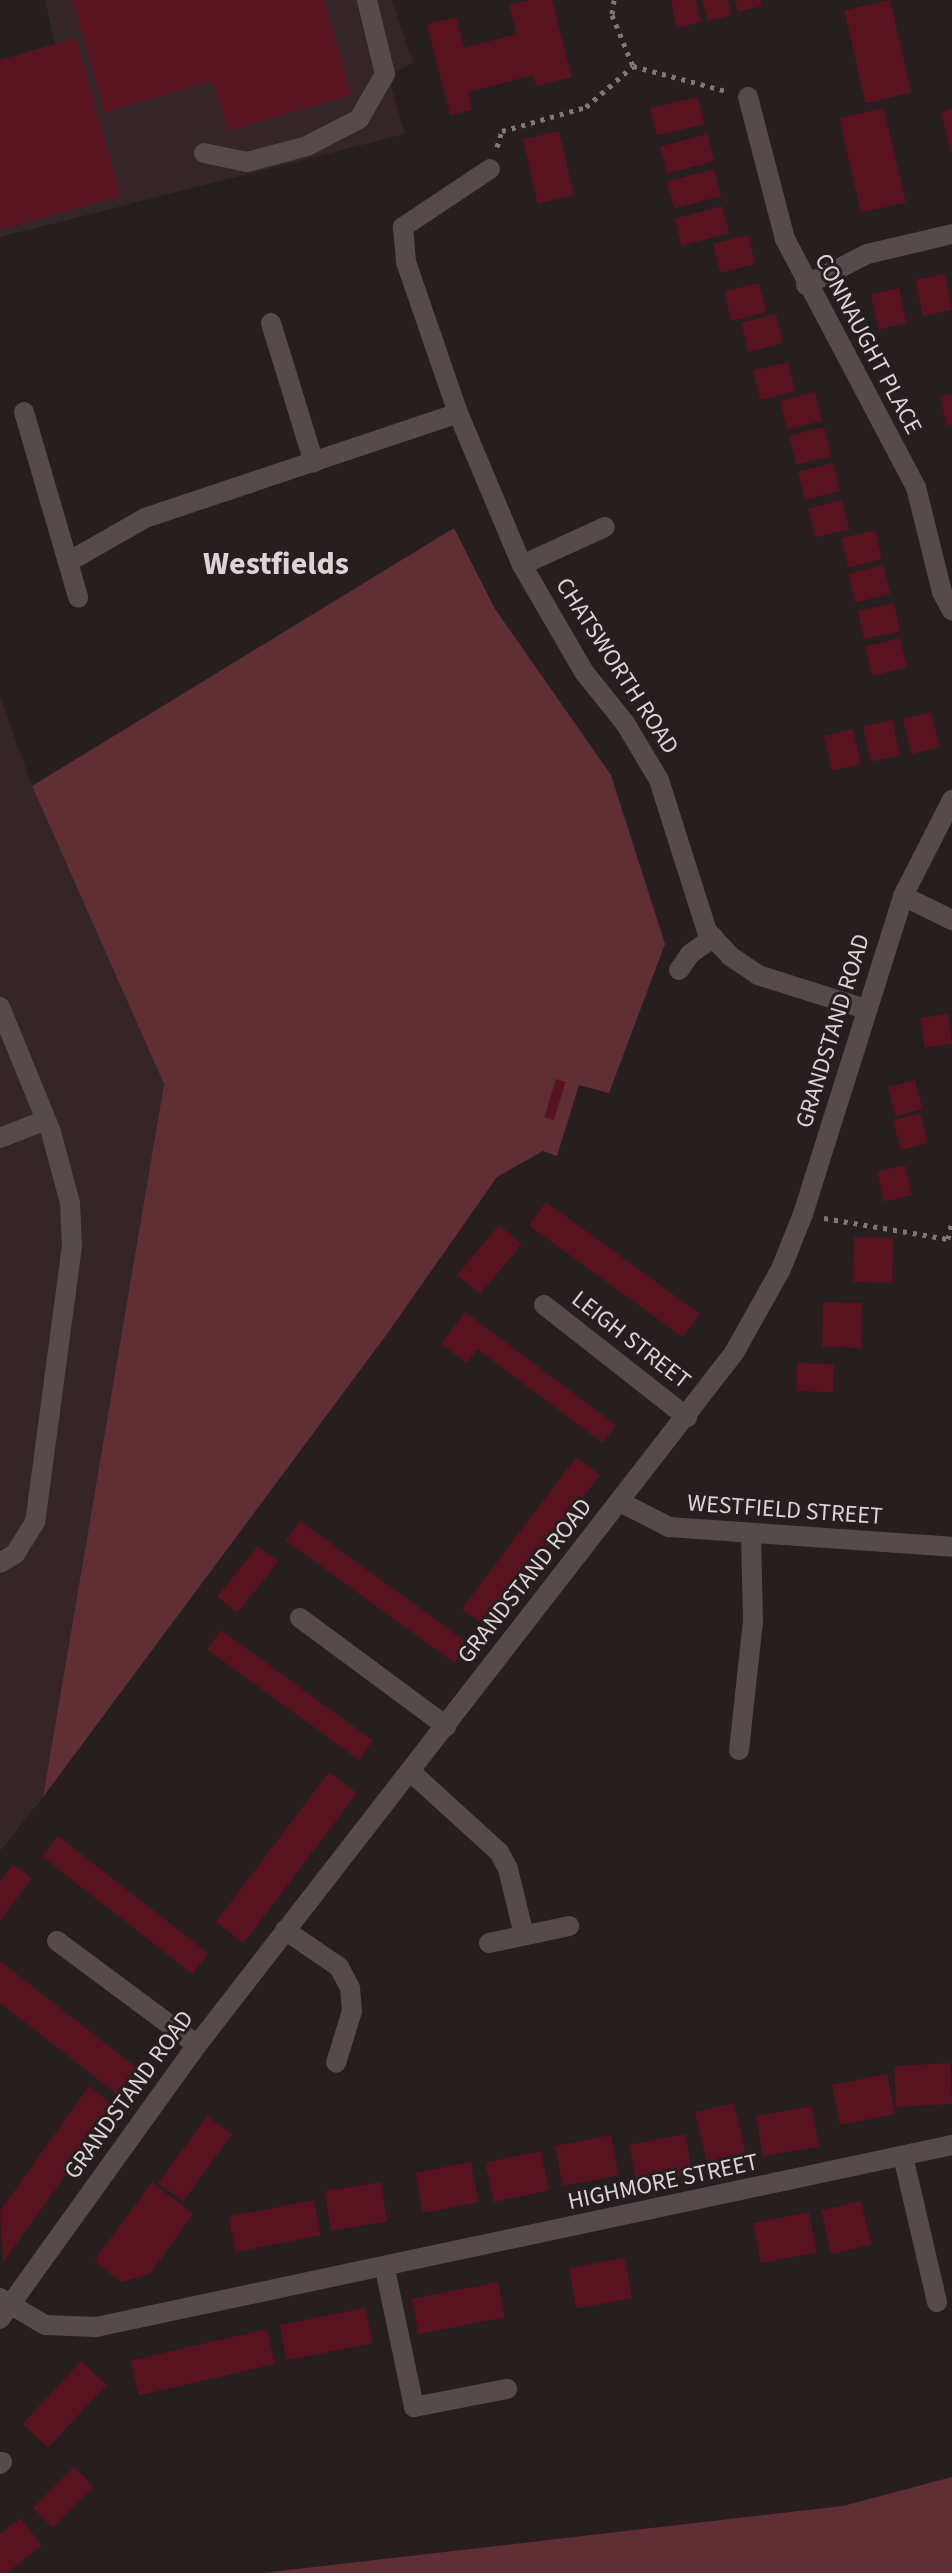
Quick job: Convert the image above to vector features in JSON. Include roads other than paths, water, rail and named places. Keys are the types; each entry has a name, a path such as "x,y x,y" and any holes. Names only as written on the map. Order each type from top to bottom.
{"street":[{"path":"204,153 247,162 307,146 359,119 385,74 367,0"},
{"name":"CONNAUGHT PLACE","path":"748,97 785,239 806,285 916,487 942,592 952,611"},
{"name":"CHATSWORTH ROAD","path":"490,169 403,227 406,262 458,413 522,565 584,672 625,723 659,780 714,937 758,975 865,1009"},
{"path":"806,285 867,254 952,234"},
{"path":"271,323 314,463"},
{"path":"24,412 78,598"},
{"path":"68,562 145,518 458,413"},
{"path":"522,565 605,527"},
{"name":"GRANDSTAND ROAD","path":"3,2308 197,2045 687,1417 740,1342 803,1214 903,896 952,800"},
{"path":"903,896 952,920"},
{"path":"679,970 690,954 714,937"},
{"path":"0,1007 46,1120 70,1203 72,1246 35,1522 15,1554 0,1563"},
{"path":"0,1138 46,1120"},
{"name":"LEIGH STREET","path":"544,1305 687,1417"},
{"name":"WESTFIELD STREET","path":"620,1502 669,1527 751,1537 952,1547"},
{"path":"739,1750 753,1622 751,1537"},
{"path":"300,1618 446,1726"},
{"path":"411,1772 499,1852 508,1869 524,1935"},
{"path":"489,1943 569,1926"},
{"path":"285,1930 339,1967 350,1988 352,2011 336,2063"},
{"path":"57,1941 197,2045"},
{"name":"HIGHMORE STREET","path":"3,2308 45,2325 96,2327 385,2269 952,2145"},
{"path":"903,2156 937,2302"},
{"path":"385,2269 414,2407 507,2389"}],"district":[{"name":"Westfields","path":"276,564"}]}
